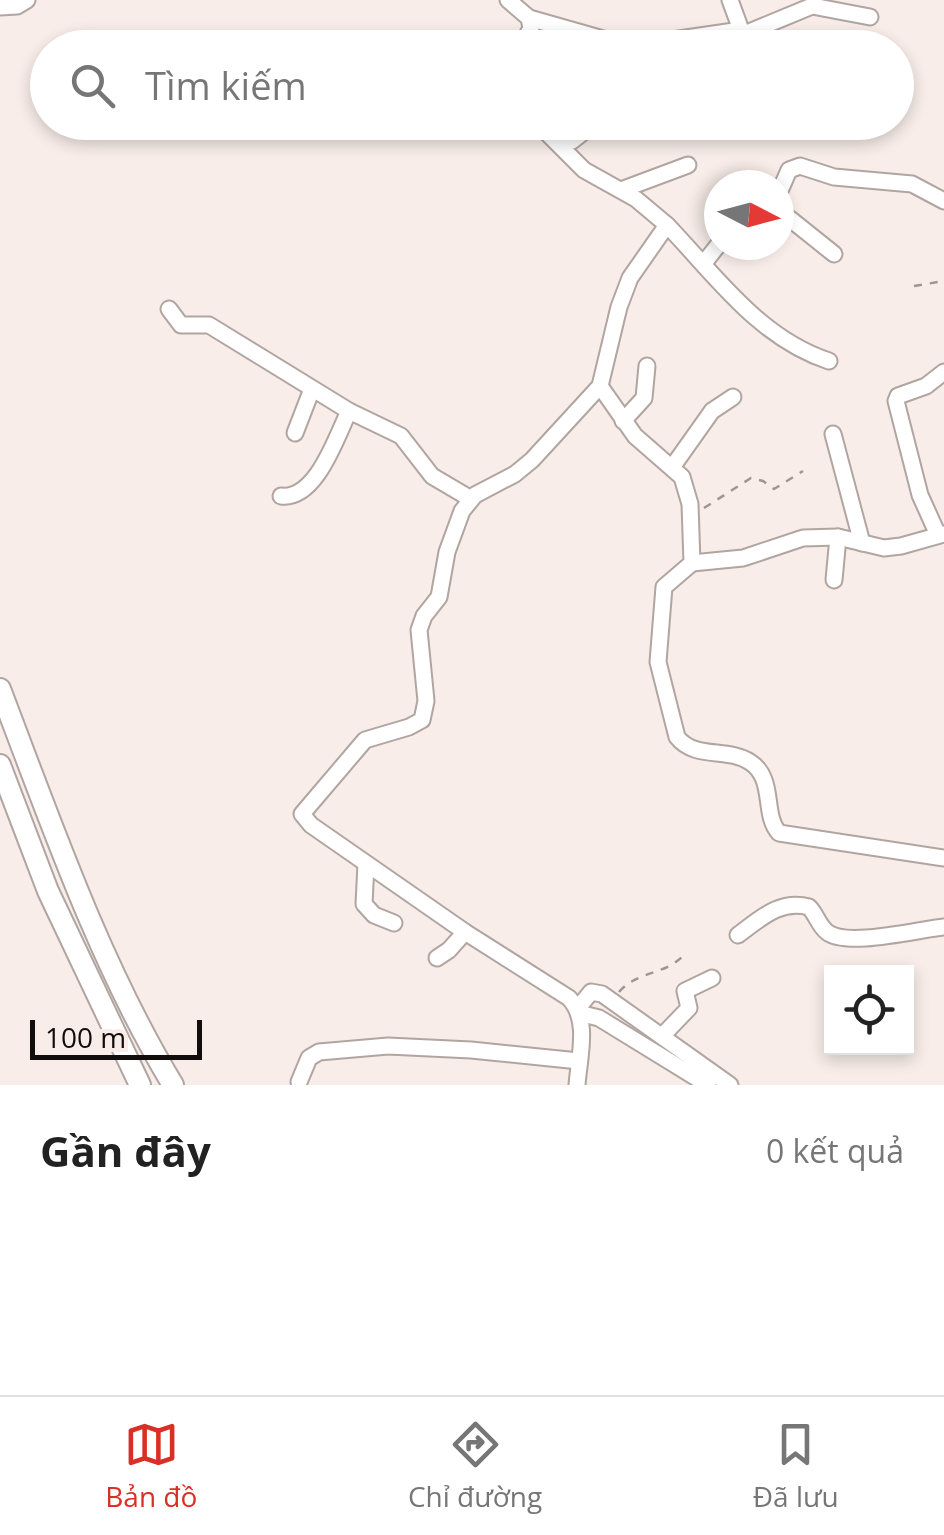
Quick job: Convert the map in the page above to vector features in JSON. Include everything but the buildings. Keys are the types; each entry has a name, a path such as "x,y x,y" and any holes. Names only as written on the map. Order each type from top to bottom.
{"main road":[{"path":"0,689 73,880 172,1085"},
{"path":"0,765 48,891 140,1085"}],"street":[{"path":"0,7 17,6 28,0"},
{"path":"508,0 530,18 572,30"},
{"path":"730,0 739,30"},
{"path":"760,30 812,6 870,18"},
{"path":"530,18 530,30"},
{"path":"558,140 584,170 621,190 667,225 760,324 808,354 829,361"},
{"path":"564,145 567,140"},
{"path":"564,145 571,140"},
{"path":"621,190 688,165"},
{"path":"788,170 800,166 834,176 912,184 944,201"},
{"path":"794,222 834,254"},
{"path":"667,225 630,278 600,386 532,460 471,498 454,529 440,597 420,623 426,701 422,720 410,728 365,740 306,808 303,819 465,932 708,1085"},
{"path":"704,264 707,260"},
{"path":"168,309 181,325 209,325 349,411 401,436 432,476 471,498"},
{"path":"623,420 644,398 647,366"},
{"path":"944,372 926,386 898,396 896,401 920,495 941,535 884,548 838,537 804,538 743,558 692,563 664,587 658,645 658,662 677,737 694,750 738,757 754,765 767,787 774,827 779,833 944,858"},
{"path":"600,386 635,436 673,466 686,484 692,563"},
{"path":"295,433 312,389"},
{"path":"673,466 712,412 733,397"},
{"path":"282,496 295,496 313,482 349,411"},
{"path":"834,434 862,543"},
{"path":"834,580 838,537"},
{"path":"366,864 364,904 374,915 394,924"},
{"path":"738,935 776,908 796,904 814,911 827,933 834,936 866,937 944,927"},
{"path":"437,958 465,932"},
{"path":"663,1035 688,1008 685,991 712,978"},
{"path":"577,1085 583,1004 597,991 730,1085"},
{"path":"300,1082 309,1058 319,1052 388,1046 579,1061"}],"path":[{"path":"914,286 944,281"},
{"path":"690,517 741,482 758,479 774,489 803,472"},
{"path":"613,1001 638,976 661,972 685,954"}]}
